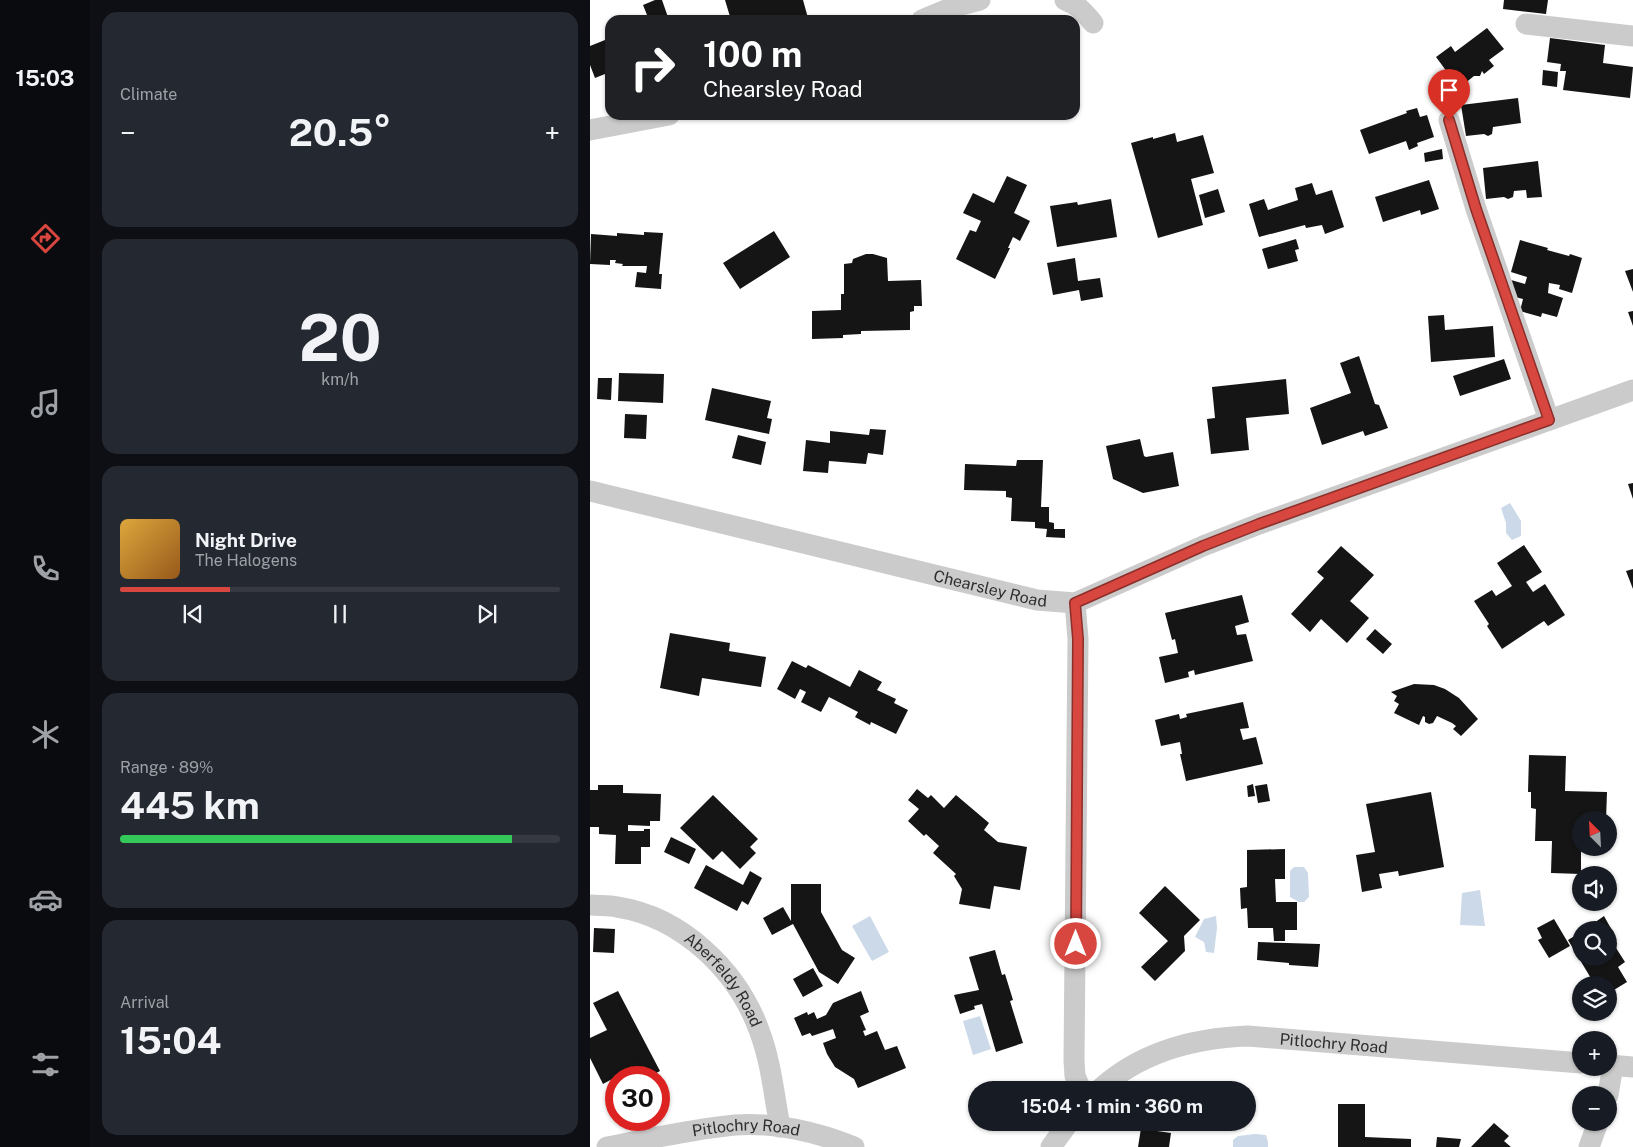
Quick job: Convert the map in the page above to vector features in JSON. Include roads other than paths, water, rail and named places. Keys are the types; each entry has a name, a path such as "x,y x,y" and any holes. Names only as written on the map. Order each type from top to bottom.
{"street":[{"path":"934,15 953,7 980,0"},
{"path":"1065,0 1073,3 1093,23"},
{"path":"1526,24 1633,36"},
{"path":"590,130 643,120"},
{"path":"1449,120 1476,209 1549,420"},
{"name":"Chearsley Road","path":"590,491 1029,598 1058,603 1075,603 1203,546 1259,524 1633,390"},
{"path":"1075,603 1078,639 1074,1061 1077,1081"},
{"name":"Aberfeldy Road","path":"590,905 617,907 644,914 664,922 699,945 719,964 750,1007 760,1032 780,1127"},
{"name":"Pitlochry Road","path":"1111,1081 1128,1068 1150,1056 1193,1042 1224,1037 1248,1036 1572,1062"},
{"path":"1611,1086 1618,1066"},
{"name":"Pitlochry Road","path":"607,1147 736,1125 780,1127 803,1139 840,1141 854,1147"},
{"path":"1051,1147 1063,1131"},
{"path":"1589,1147 1595,1131"}],"water":[{"path":"1510,503 1521,521 1521,536 1512,540 1506,533 1506,523 1501,508"},
{"path":"1294,867 1304,867 1308,873 1309,897 1304,902 1299,902 1290,897 1290,871"},
{"path":"1480,890 1485,926 1460,925 1462,893"},
{"path":"870,916 889,952 872,961 852,926"},
{"path":"1216,916 1217,928 1214,953 1206,952 1204,942 1195,937 1204,919"},
{"path":"980,1016 991,1049 973,1055 963,1021"},
{"path":"1266,1135 1268,1147 1233,1147 1233,1140 1238,1136"}]}
